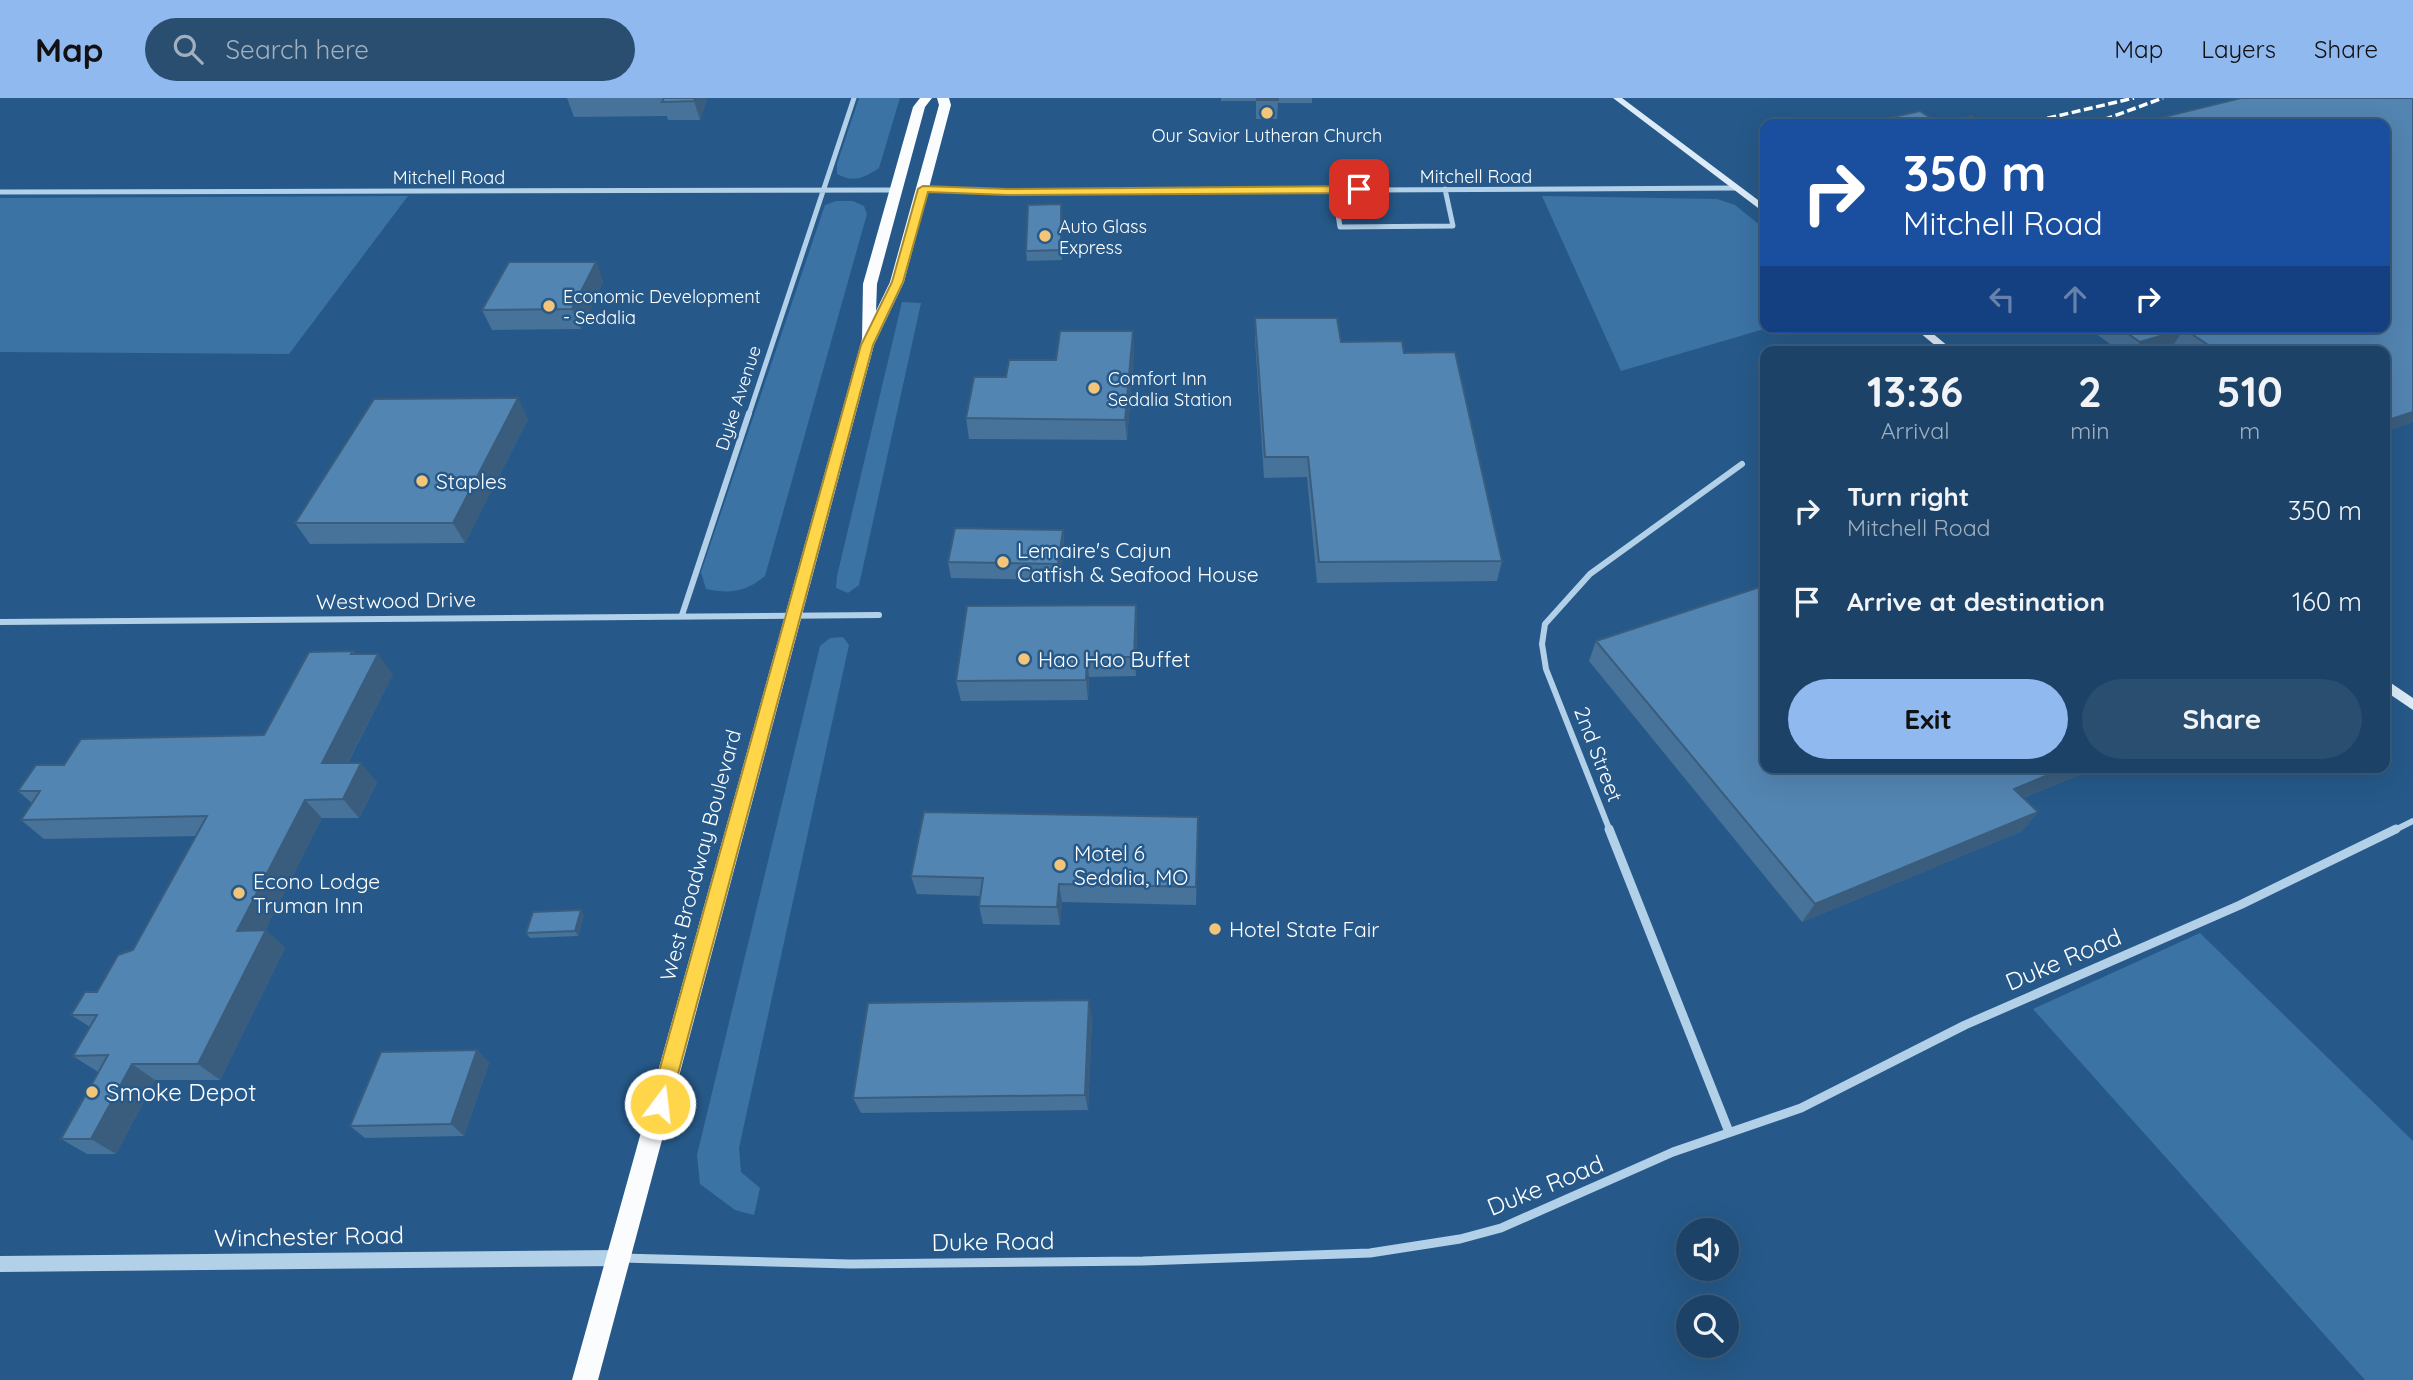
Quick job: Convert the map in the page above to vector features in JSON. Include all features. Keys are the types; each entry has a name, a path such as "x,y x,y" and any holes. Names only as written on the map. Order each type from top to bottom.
{"highway":[{"name":"West Broadway Boulevard","path":"867,345 870,284 919,107 926,98"},
{"name":"West Broadway Boulevard","path":"585,1380 867,345 897,282 945,105 943,98"}],"main road":[{"path":"1617,98 1760,207"},
{"path":"1926,333 1942,346"},
{"path":"2390,688 2413,705"}],"street":[{"name":"Dyke Avenue","path":"682,615 821,190 854,98"},
{"name":"Mitchell Road","path":"923,189 1007,192 1735,188"},
{"path":"1334,189 1340,227 1453,226 1445,190"},
{"name":"Mitchell Road","path":"0,192 897,190"},
{"name":"2nd Street","path":"1728,1132 1546,669 1542,644 1545,624 1590,574 1742,464"},
{"name":"Westwood Drive","path":"0,622 879,615"},
{"name":"Duke Road","path":"618,1258 850,1264 1143,1261 1370,1253 1413,1248 1501,1228 1673,1152 1801,1108 1965,1025 2240,905 2413,821"},
{"name":"Winchester Road","path":"0,1264 618,1258"}],"shaded area":[{"path":"859,98 900,98 879,168 853,179 837,174 837,164"},
{"path":"408,196 289,354 0,352 0,198"},
{"path":"1542,196 1717,199 1735,205 1760,225 1760,330 1621,371"},
{"path":"836,201 853,201 864,206 867,214 765,576 737,590 706,589 701,572 825,205"},
{"path":"902,302 921,303 859,585 848,593 836,588 837,576"},
{"path":"843,637 849,645 739,1148 741,1172 760,1188 754,1215 735,1210 700,1184 697,1155 820,646 830,638"},
{"path":"2200,933 2413,1141 2413,1380 2365,1380 2033,1009"}],"building":[{"path":"664,98 695,98 694,101 662,102"},
{"path":"1278,98 1278,100 1257,100"},
{"path":"2241,98 2413,98 2413,412 2390,419 2390,346 2210,346 2190,333 2390,333 2390,119 2155,119"},
{"path":"1920,111 1932,119 1884,119"},
{"path":"1061,204 1061,250 1026,251 1028,205"},
{"path":"509,262 596,262 572,309 482,310"},
{"path":"1255,318 1337,318 1341,342 1402,341 1404,353 1455,352 1502,561 1319,562 1308,457 1265,457"},
{"name":"Comfort Inn Sedalia Station","path":"1060,331 1133,331 1125,420 966,418 974,377 1006,377 1009,360 1056,360"},
{"path":"2127,333 2170,333 2140,342"},
{"name":"Staples","path":"518,398 453,523 295,523 374,399"},
{"path":"955,528 1063,530 1058,564 948,562"},
{"path":"1760,587 1760,773 2053,773 2014,789 2038,812 1815,904 1596,641"},
{"path":"1136,605 1134,657 1087,657 1086,680 956,681 967,606"},
{"name":"Econo Lodge Truman Inn","path":"353,651 351,654 378,654 322,763 361,763 343,799 305,800 237,931 266,930 198,1064 132,1064 91,1139 61,1139 108,1055 73,1056 97,1015 71,1015 85,992 97,992 118,955 133,950 207,816 21,820 40,791 18,791 36,765 64,765 81,739 264,735 309,652"},
{"name":"Motel 6 Sedalia, MO","path":"924,812 1198,817 1196,887 1059,884 1057,907 979,906 983,878 911,876"},
{"path":"581,910 575,931 526,933 533,912"},
{"path":"1089,1000 1085,1095 853,1098 868,1003"},
{"path":"477,1050 451,1124 350,1126 381,1052"}],"railway":[{"path":"2044,119 2134,98"},
{"path":"2106,119 2163,98"}],"place":[{"name":"Our Savior Lutheran Church","path":"1267,113"},
{"name":"Auto Glass Express","path":"1045,236"},
{"name":"Economic Development - Sedalia","path":"549,306"},
{"name":"Comfort Inn Sedalia Station","path":"1094,388"},
{"name":"Staples","path":"422,481"},
{"name":"Lemaire's Cajun Catfish & Seafood House","path":"1003,562"},
{"name":"Hao Hao Buffet","path":"1024,659"},
{"name":"Motel 6 Sedalia, MO","path":"1060,865"},
{"name":"Econo Lodge Truman Inn","path":"239,893"},
{"name":"Hotel State Fair","path":"1215,929"},
{"name":"Smoke Depot","path":"92,1092"}],"route":[{"path":"660,1104 867,345 897,282 923,189 1007,192 1359,189"}]}
